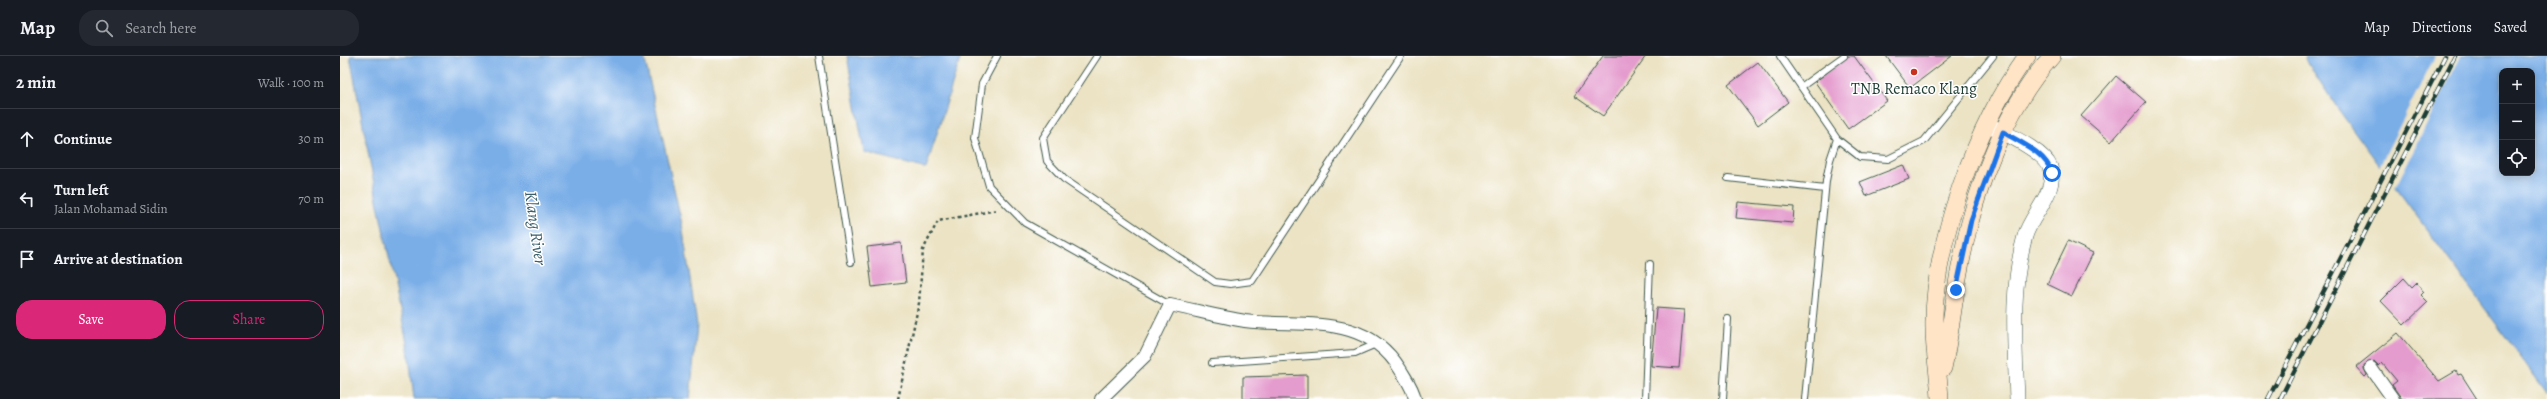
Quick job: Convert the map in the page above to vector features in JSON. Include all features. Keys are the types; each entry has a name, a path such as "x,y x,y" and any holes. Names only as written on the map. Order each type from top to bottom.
{"main road":[{"path":"1939,391 1934,329 1942,254 1963,183 1987,124 2000,98 2027,56"},
{"path":"1939,391 1952,330 1957,283 1971,220 2003,132 2014,107 2052,56"}],"street":[{"path":"1987,124 2036,151 2049,164 2052,173 2052,184 2026,234 2018,265 2014,305 2017,399"},
{"path":"1101,399 1145,356 1170,305 1245,321 1306,322 1346,328 1376,344 1394,360 1414,391 1415,399"},
{"path":"2371,368 2393,399"}],"lane":[{"path":"819,56 851,262"},
{"path":"997,56 982,84 976,138 989,186 1025,223 1170,305"},
{"path":"1097,56 1043,138 1047,160 1064,179 1215,282 1230,284 1252,281 1401,56"},
{"path":"1780,56 1837,139 1860,157 1888,159 1924,141 1993,56"},
{"path":"1801,88 1844,56"},
{"path":"1805,399 1825,189 1830,160 1837,139"},
{"path":"1728,178 1825,189"},
{"path":"1645,399 1650,264"},
{"path":"1723,399 1728,319"},
{"path":"1212,363 1355,353 1376,344"}],"path":[{"path":"898,399 919,303 923,250 938,221 1009,207"}],"water":[{"name":"Klang River","path":"350,56 644,56 682,224 697,325 690,399 414,399 408,348 378,205"},
{"path":"847,56 961,56 926,169 864,152"},
{"path":"2305,56 2547,56 2547,393 2338,109 2309,65"}],"pier":[{"path":"2435,56 2461,56 2395,188 2379,167"}],"building":[{"path":"1603,56 1646,56 1603,116 1574,96"},
{"path":"1848,56 1854,56 1887,101 1848,129 1815,82"},
{"name":"TNB Remaco Klang","path":"1886,56 1952,56 1910,88"},
{"path":"1758,62 1788,102 1758,125 1728,85"},
{"path":"2116,76 2146,102 2111,142 2081,116"},
{"path":"1903,165 1909,179 1866,196 1860,182"},
{"path":"1738,202 1794,207 1793,223 1736,218"},
{"path":"2068,241 2093,253 2072,296 2047,284"},
{"path":"901,243 906,283 872,287 867,247"},
{"path":"2404,278 2412,287 2416,283 2424,292 2421,295 2428,302 2404,325 2381,301"},
{"path":"1656,308 1684,310 1679,368 1651,366"},
{"path":"2398,333 2439,381 2456,371 2458,375 2461,374 2477,399 2402,399 2392,385 2397,381 2382,363 2379,366 2374,361 2364,365 2367,375 2365,377 2356,367"},
{"path":"1307,375 1307,399 1243,399 1243,377"}],"railway":[{"path":"2268,399 2445,56"},
{"path":"2280,399 2455,56"}],"place":[{"name":"TNB Remaco Klang","path":"1914,72"}],"route":[{"path":"1956,290 1971,220 2003,132 2036,151 2049,164 2052,173"}]}
